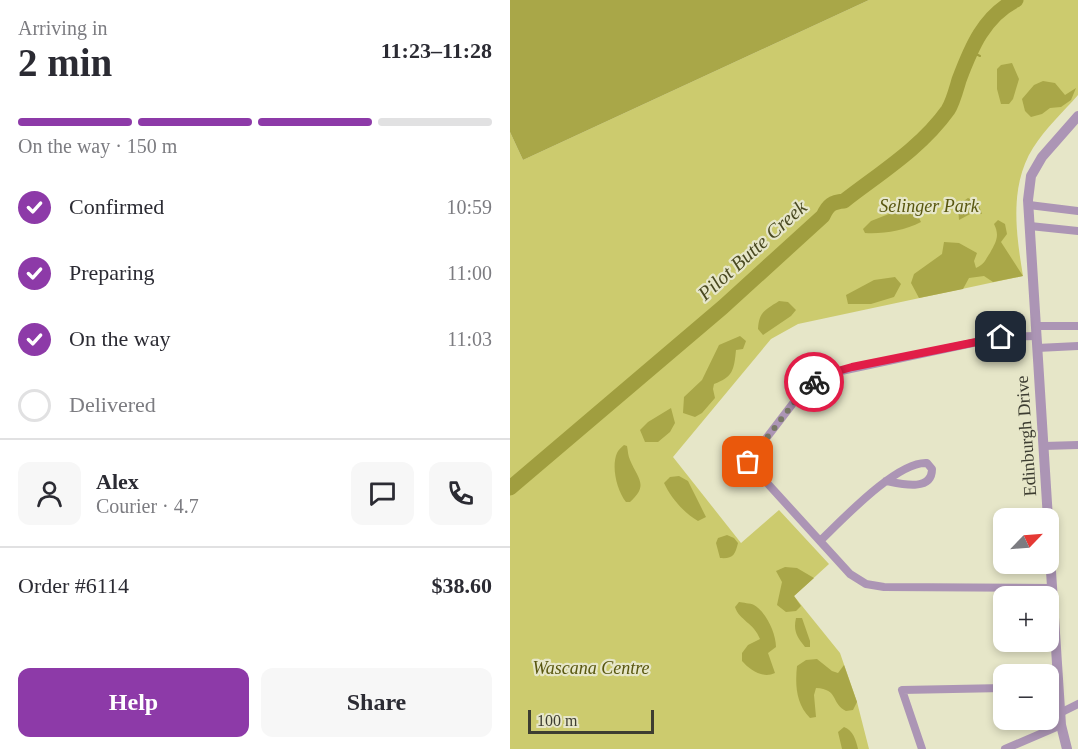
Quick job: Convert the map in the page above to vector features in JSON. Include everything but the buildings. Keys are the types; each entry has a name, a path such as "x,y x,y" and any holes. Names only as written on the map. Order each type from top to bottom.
{"street":[{"name":"Edinburgh Drive","path":"1047,508 1030,226 1031,176 1042,157 1078,116"},
{"path":"1029,205 1078,211"},
{"path":"1030,226 1078,231"},
{"path":"993,588 884,587 866,584 850,574 748,462 807,386 827,374 1001,337 1078,326"},
{"path":"1038,348 1078,346"},
{"path":"1044,446 1078,445"},
{"path":"820,541 886,481 919,463 927,463 932,469 932,475 927,482 904,485 886,481"},
{"path":"922,749 902,690 993,688"},
{"path":"1060,713 1078,704"},
{"path":"1059,709 1067,749"},
{"path":"1005,749 1061,725"}],"green space":[{"path":"869,0 1078,0 1078,95 1033,148 1020,178 1016,210 1023,276 798,324 771,339 673,457 741,543 779,510 829,564 794,596 840,653 857,702 869,749 510,749 510,132 523,160"}],"shaded area":[{"path":"510,0 869,0 523,160 510,132"},
{"path":"1012,63 1019,79 1013,99 1009,104 1001,104 997,89 997,69 1001,65"},
{"path":"1043,81 1055,83 1065,95 1076,88 1071,100 1061,107 1050,108 1042,114 1031,117 1025,111 1022,99 1034,85"},
{"path":"968,198 978,203 982,214 972,213 959,220 960,207"},
{"path":"899,210 917,214 921,222 893,231 865,233 863,229 871,221"},
{"path":"998,220 1005,224 1007,234 1001,242 1023,276 993,282 984,276 969,278 963,289 919,298 911,283 914,274 942,254 944,242 959,243 977,253 974,261 976,268 985,262 994,246 997,236 994,224"},
{"path":"895,277 901,284 894,297 871,304 848,304 846,295 874,280"},
{"path":"779,301 788,302 796,310 763,335 758,329 761,315"},
{"path":"740,336 746,341 743,349 736,350 733,368 729,375 714,384 715,398 702,413 695,417 683,413 684,397 702,380 719,345"},
{"path":"671,408 675,423 670,432 658,442 645,442 640,430 648,422"},
{"path":"624,445 627,446 629,458 640,482 639,491 630,502 626,502 620,492 615,472 617,453"},
{"path":"679,476 688,481 706,517 698,521 693,518 678,505 670,494 664,483 670,477"},
{"path":"727,535 734,538 738,543 737,547 731,557 720,558 716,543 718,538"},
{"path":"785,567 797,568 814,578 794,596 801,606 796,611 786,612 777,605 782,582 776,571"},
{"path":"739,602 754,605 769,623 776,647 768,653 775,673 766,675 757,673 742,661 742,653 748,645 760,639 737,611 735,607"},
{"path":"796,618 802,618 810,647 805,647 798,637 795,630"},
{"path":"817,659 838,673 844,665 857,702 853,710 846,711 838,705 832,694 816,688 814,695 816,717 810,718 805,713 799,700 796,680 797,666 806,660"},
{"path":"844,727 852,733 858,749 842,749 838,732"}],"waterway":[{"name":"Pilot Butte Creek","path":"510,488 723,307 823,216 831,205 844,201 913,148 950,107 968,56 980,34 995,15 1016,0"},
{"path":"970,57 976,54 980,56"}],"way so far":[{"path":"748,462 807,386 814,382"}],"route":[{"path":"814,382 827,374 852,367 1001,337"}],"park label":[{"name":"Selinger Park","path":"929,206"},
{"name":"Wascana Centre","path":"591,668"}]}
